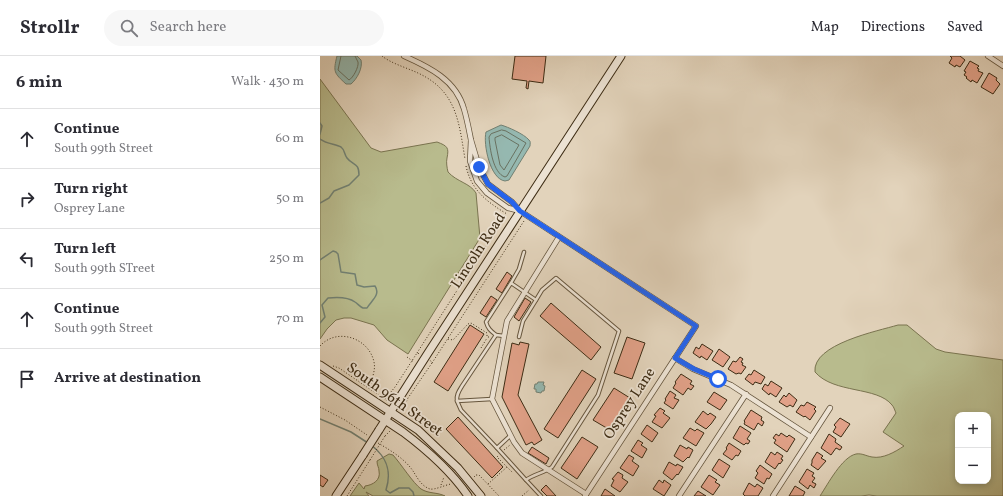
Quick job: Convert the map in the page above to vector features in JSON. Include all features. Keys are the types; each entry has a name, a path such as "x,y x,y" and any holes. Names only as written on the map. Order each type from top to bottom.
{"street":[{"path":"404,56 435,71 453,87 464,109 479,167 488,184 512,202 520,211 560,237 507,320 492,399 510,436 522,453 585,495"},
{"name":"Lincoln Road","path":"336,496 621,56"},
{"path":"988,56 1003,66"},
{"path":"471,140 470,161 477,181 487,193 508,208 520,211"},
{"name":"Osprey Lane","path":"560,237 696,326 585,495"},
{"path":"675,358 694,369 728,383 811,437"},
{"name":"South 96th Street","path":"320,365 332,368 418,430 444,453 467,477 482,496"},
{"name":"South 96th Street","path":"322,378 403,432 430,454 468,496"},
{"path":"679,496 746,394"},
{"path":"773,496 830,408"}],"lane":[{"path":"504,336 496,335 490,331 486,322 519,269 524,252"},
{"path":"519,337 523,321 542,290 556,278 619,331 598,395 552,467 548,470 533,475 526,480"},
{"path":"511,283 536,300"},
{"path":"496,335 458,393 457,401 461,410 541,496"},
{"path":"457,401 492,399"},
{"path":"496,448 510,436"}],"path":[{"path":"332,368 339,368 385,399 395,387 507,214 487,201 476,190 470,181 467,172 461,130 453,105 445,93 431,80 382,56"},
{"path":"432,363 524,221"},
{"path":"448,339 453,340 468,324 471,323 487,333 487,337 481,348"},
{"path":"320,346 329,339 342,336 355,338 362,342 368,348 374,361 374,373 370,389"},
{"path":"417,353 428,353"},
{"path":"407,357 420,366"},
{"path":"361,384 372,377"},
{"path":"320,407 345,420 366,435"},
{"path":"347,496 385,436 389,433"},
{"path":"378,443 406,463 424,485 434,489 451,484"},
{"path":"503,451 510,445"},
{"path":"498,455 497,457 513,473"},
{"path":"488,484 507,467"},
{"path":"474,477 478,475 499,496"},
{"path":"440,486 444,476"},
{"path":"522,496 530,489"}],"green space":[{"path":"320,79 371,148 381,152 437,142 441,143 446,146 448,150 448,172 476,193 480,238 408,354 387,340 374,325 351,318 336,320 320,339"},
{"path":"898,325 907,325 936,349 945,352 1003,360 1003,496 820,496 841,465 851,456 862,454 872,457 880,457 893,453 904,446 883,432 896,413 893,406 885,399 866,392 833,384 823,379 815,372 817,362 824,354 835,346 862,335"},
{"path":"389,454 393,455 421,489 445,496 373,496 366,492 369,496 350,496 359,483 364,489 365,486 376,482 379,477 377,461"}],"water":[{"path":"337,56 357,56 361,60 359,73 351,84 346,84 337,75 335,66"},
{"path":"501,125 520,133 530,141 530,146 509,180 505,181 500,179 495,174 492,168 487,152 485,137 486,132"},
{"path":"538,382 544,382 544,391 541,393 536,392 536,389 534,389 535,384"}],"building":[{"path":"515,56 546,56 543,83 529,81 528,89 526,88 527,81 512,79"},
{"path":"950,56 960,56 965,60 960,67 956,65 955,67 949,63 952,58"},
{"path":"970,61 979,66 977,68 979,69 978,71 983,73 977,83 972,80 971,82 964,75 966,72 964,71"},
{"path":"989,73 997,78 996,80 1000,84 993,94 981,87"},
{"path":"507,272 512,276 502,293 496,289"},
{"path":"491,296 497,300 486,317 480,313"},
{"path":"525,298 531,302 519,321 514,317"},
{"path":"551,303 601,347 591,360 540,316"},
{"path":"470,325 484,334 448,391 434,382"},
{"path":"627,337 645,343 632,379 614,373"},
{"path":"520,342 529,344 518,395 542,440 534,445 532,442 526,445 502,397 512,343 519,345"},
{"path":"702,344 713,351 707,360 701,356 700,358 693,353 696,347 699,349"},
{"path":"719,349 730,357 723,367 712,360"},
{"path":"740,357 743,359 741,362 743,363 742,365 746,367 741,374 736,374 728,369 733,361 736,362"},
{"path":"582,370 596,379 558,438 544,429"},
{"path":"754,370 765,377 761,384 755,382 753,385 745,379 749,374 751,375"},
{"path":"681,374 692,381 690,384 694,386 691,390 688,388 683,395 673,388 676,383 675,382"},
{"path":"771,381 782,388 776,397 770,393 769,395 762,389 765,384 768,386"},
{"path":"614,388 630,398 610,430 593,420"},
{"path":"670,391 676,395 674,398 679,400 673,409 664,403"},
{"path":"714,392 727,400 720,410 707,402"},
{"path":"789,393 797,400 793,407 790,405 787,407 779,402 784,395 786,397"},
{"path":"807,402 816,407 814,409 816,411 810,420 796,412 801,405 804,406"},
{"path":"660,408 665,411 663,413 670,418 662,428 652,422 656,416 654,415"},
{"path":"751,410 762,417 761,420 764,422 762,426 758,423 754,430 744,424 744,421"},
{"path":"703,411 708,415 710,413 716,417 706,429 695,422"},
{"path":"458,417 503,467 492,478 446,429"},
{"path":"840,418 850,424 841,437 833,432 836,427 834,425"},
{"path":"647,425 658,433 652,442 641,434"},
{"path":"740,426 751,433 747,439 750,441 748,444 746,443 744,445 733,438"},
{"path":"690,428 695,431 697,429 704,433 696,446 683,438"},
{"path":"781,433 787,437 789,435 795,439 787,452 774,443 776,440 773,438 776,434 779,436"},
{"path":"829,434 836,439 835,442 842,447 840,450 836,448 831,455 821,448"},
{"path":"582,437 598,447 577,479 561,468"},
{"path":"638,440 643,443 641,445 647,449 642,458 631,451"},
{"path":"729,443 741,451 738,456 736,455 732,460 723,454"},
{"path":"680,445 687,449 688,447 693,450 689,458 688,457 683,462 674,456"},
{"path":"532,447 549,458 546,464 528,453"},
{"path":"771,452 775,455 777,452 783,456 781,459 783,460 775,469 765,462"},
{"path":"817,452 823,456 821,458 826,461 818,470 811,465"},
{"path":"629,455 634,458 632,461 639,466 633,476 620,468"},
{"path":"719,459 730,466 723,478 712,470"},
{"path":"669,462 676,466 677,464 683,467 678,475 677,474 672,480 663,473"},
{"path":"760,465 772,474 769,479 767,478 764,484 755,478 758,473 756,471"},
{"path":"807,469 814,473 812,476 815,478 812,482 816,484 814,488 810,485 808,489 799,482"},
{"path":"618,472 623,475 622,478 628,482 620,492 611,486 614,480 612,479"},
{"path":"320,475 328,480 323,487 320,485"},
{"path":"709,475 717,480 715,482 720,485 713,495 701,487"},
{"path":"659,480 663,483 664,480 671,485 664,496 653,489"},
{"path":"749,483 755,487 757,484 763,488 758,496 745,496 743,494"},
{"path":"546,485 556,496 547,496 541,490"},
{"path":"795,486 805,492 803,496 789,496"},
{"path":"605,489 615,496 601,496"},
{"path":"698,491 706,496 694,496"}],"waterway":[{"path":"320,123 322,126 320,134"},
{"path":"320,139 342,148 347,158 357,166 359,171 359,175 349,185 334,191 329,198 320,203"},
{"path":"320,260 333,251 336,252 338,254 341,272 355,274 357,285 364,287 375,286 377,289 375,298 367,308 362,308 355,302 346,298 328,298 322,305 325,317 320,323"},
{"path":"320,419 351,432 368,443"},
{"path":"371,445 381,454 387,465 388,483 386,490 390,493 399,488 409,488 413,492 414,496"}],"route":[{"path":"479,167 488,184 512,202 520,211 696,326 675,358 694,369 718,379"}]}
